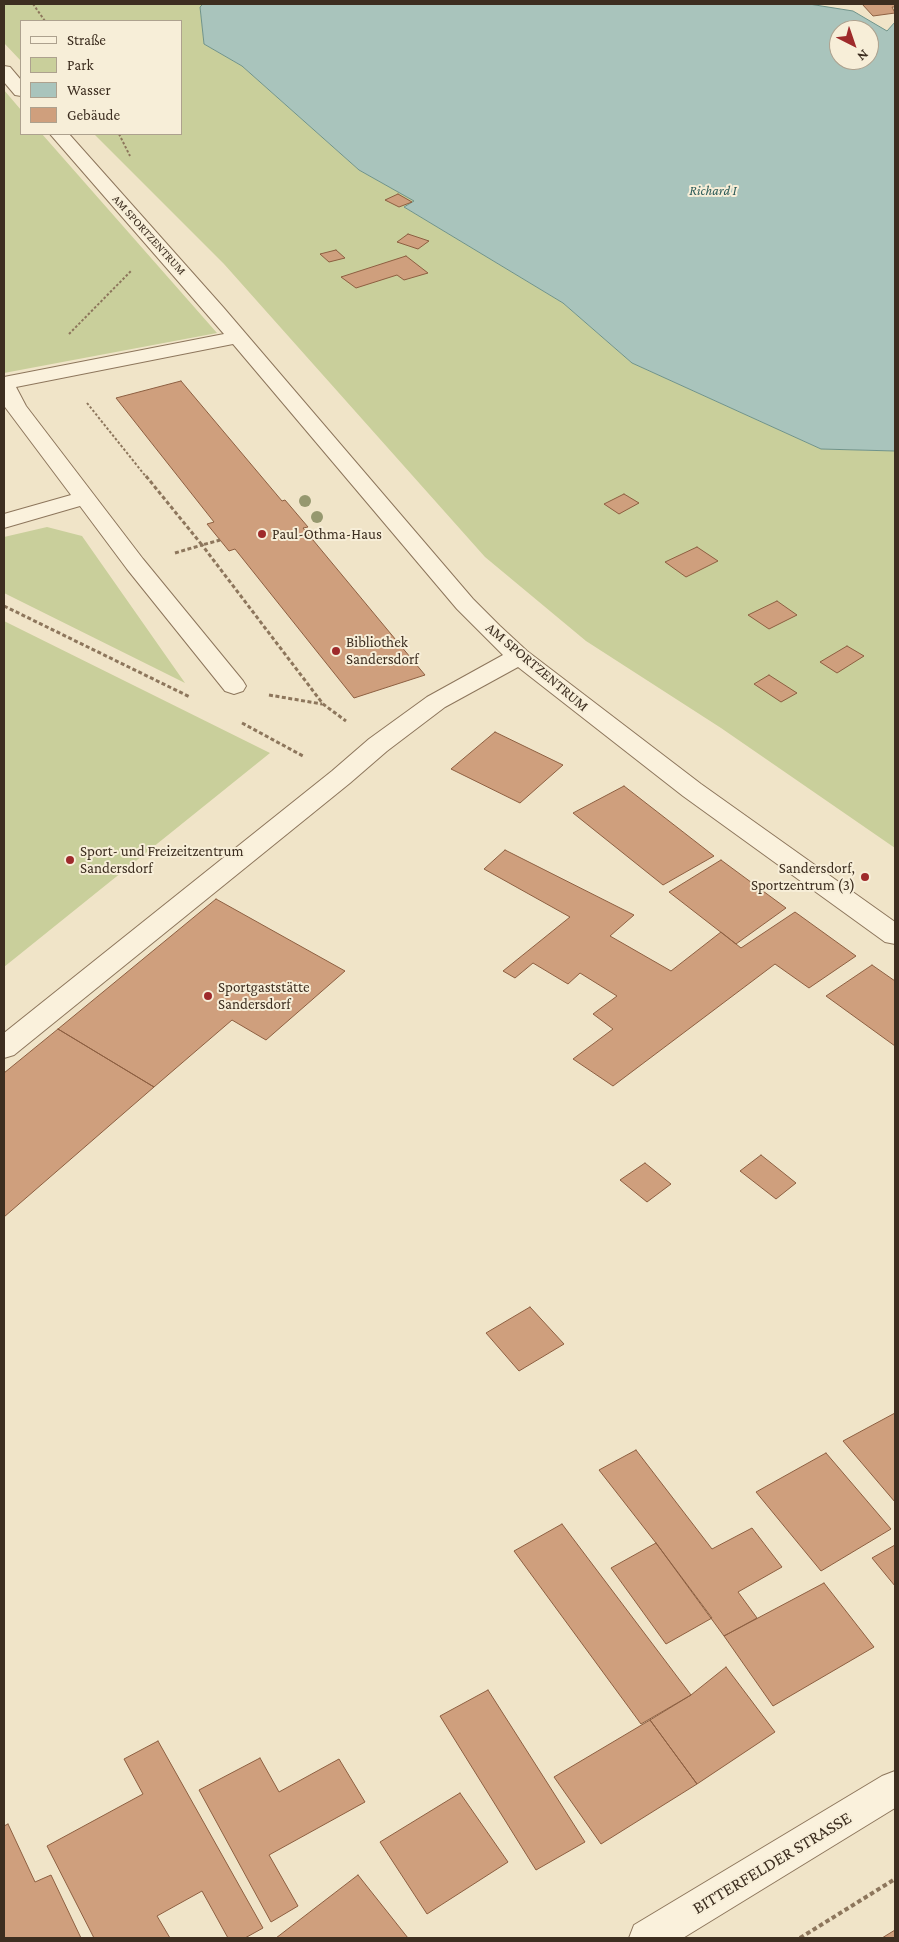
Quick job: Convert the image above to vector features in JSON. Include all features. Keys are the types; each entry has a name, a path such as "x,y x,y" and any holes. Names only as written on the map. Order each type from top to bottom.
{"street":[{"path":"4,71 20,90"},
{"name":"AM SPORTZENTRUM","path":"60,135 238,337 465,604 492,631 519,656 692,790 895,935"},
{"path":"234,686 135,564 16,407 4,384 238,337"},
{"path":"4,521 86,498"},
{"path":"4,1048 341,777 378,745 436,702 519,656"},
{"name":"BITTERFELDER STRASSE","path":"648,1938 895,1788"}],"path":[{"path":"33,4 44,20"},
{"path":"64,338 127,274 158,246"},
{"path":"16,407 72,398 89,404 202,545 323,704 378,745"},
{"path":"135,564 220,540"},
{"path":"4,606 192,698"},
{"path":"234,686 238,690 323,704"},
{"path":"237,720 341,777"},
{"path":"800,1938 895,1879"}],"green space":[{"path":"4,4 203,4 200,7 204,44 242,66 359,170 415,201 404,207 563,303 632,363 821,449 895,451 895,848 721,728 586,641 485,557 224,264 95,135 182,135 182,20 20,20 20,60 4,43"},
{"path":"4,90 20,109 20,135 43,135 217,333 4,373"},
{"path":"47,527 82,536 185,683 4,593 4,537"},
{"name":"Sport- und Freizeitzentrum Sandersdorf","path":"4,621 270,753 4,967"}],"water":[{"name":"Richard I","path":"203,4 809,4 853,11 868,20 829,20 829,70 879,70 879,26 887,31 895,22 895,451 821,449 632,363 563,303 404,207 414,201 359,170 242,66 204,44 200,7"}],"building":[{"path":"862,4 895,4 895,7 892,7 895,13 873,16"},
{"path":"398,194 412,202 399,207 385,200"},
{"path":"408,234 429,241 418,249 397,242"},
{"path":"336,250 345,258 329,262 320,254"},
{"path":"406,256 428,273 404,280 397,275 356,288 341,277"},
{"name":"Paul-Othma-Haus","path":"181,381 282,501 285,500 308,527 303,528 425,675 354,698 235,549 229,551 207,524 214,522 116,398"},
{"path":"624,494 639,503 619,514 604,504"},
{"path":"697,547 718,561 686,577 665,562"},
{"path":"777,601 797,615 769,629 748,615"},
{"path":"847,646 864,656 837,673 820,662"},
{"path":"769,675 797,693 781,702 754,684"},
{"path":"495,732 563,765 520,803 451,769"},
{"path":"624,786 714,856 663,885 573,813"},
{"path":"505,850 634,915 610,936 671,971 721,932 741,948 795,912 856,956 809,988 775,964 613,1086 573,1059 613,1029 593,1014 617,996 580,973 568,984 533,963 515,978 503,971 570,917 484,869"},
{"path":"721,860 786,908 736,944 669,892"},
{"name":"Sportgaststätte Sandersdorf","path":"216,899 345,971 266,1040 232,1020 154,1087 58,1029"},
{"path":"872,965 895,981 895,1046 826,996"},
{"path":"58,1029 154,1087 4,1217 4,1073"},
{"path":"761,1155 796,1183 776,1199 740,1171"},
{"path":"645,1163 671,1184 647,1202 620,1180"},
{"path":"530,1307 564,1344 519,1371 486,1333"},
{"path":"895,1413 895,1502 843,1441"},
{"path":"636,1450 712,1549 752,1528 782,1567 738,1592 757,1618 724,1636 656,1543 599,1470"},
{"path":"826,1453 891,1529 821,1571 756,1492"},
{"path":"562,1524 691,1695 641,1724 514,1551"},
{"path":"656,1543 712,1618 666,1644 611,1568"},
{"path":"895,1545 895,1586 872,1558"},
{"path":"824,1583 874,1647 773,1706 724,1636"},
{"path":"726,1667 775,1732 697,1784 650,1720 691,1695"},
{"path":"488,1690 585,1842 536,1870 440,1716"},
{"path":"650,1720 697,1784 601,1844 554,1777"},
{"path":"158,1741 263,1928 245,1938 228,1938 202,1891 157,1916 170,1938 94,1938 47,1846 143,1794 124,1759"},
{"path":"260,1758 279,1792 339,1759 365,1802 269,1855 298,1906 271,1922 199,1790"},
{"path":"460,1793 508,1862 427,1914 380,1842"},
{"path":"8,1824 35,1882 51,1875 81,1938 4,1938 4,1826"},
{"path":"358,1875 408,1938 276,1938"},
{"path":"895,1930 895,1938 882,1938"}],"place":[{"name":"Paul-Othma-Haus","path":"262,534"},
{"name":"Bibliothek Sandersdorf","path":"336,651"},
{"name":"Sport- und Freizeitzentrum Sandersdorf","path":"70,860"},
{"name":"Sandersdorf, Sportzentrum (3)","path":"865,877"},
{"name":"Sportgaststätte Sandersdorf","path":"208,996"}]}
